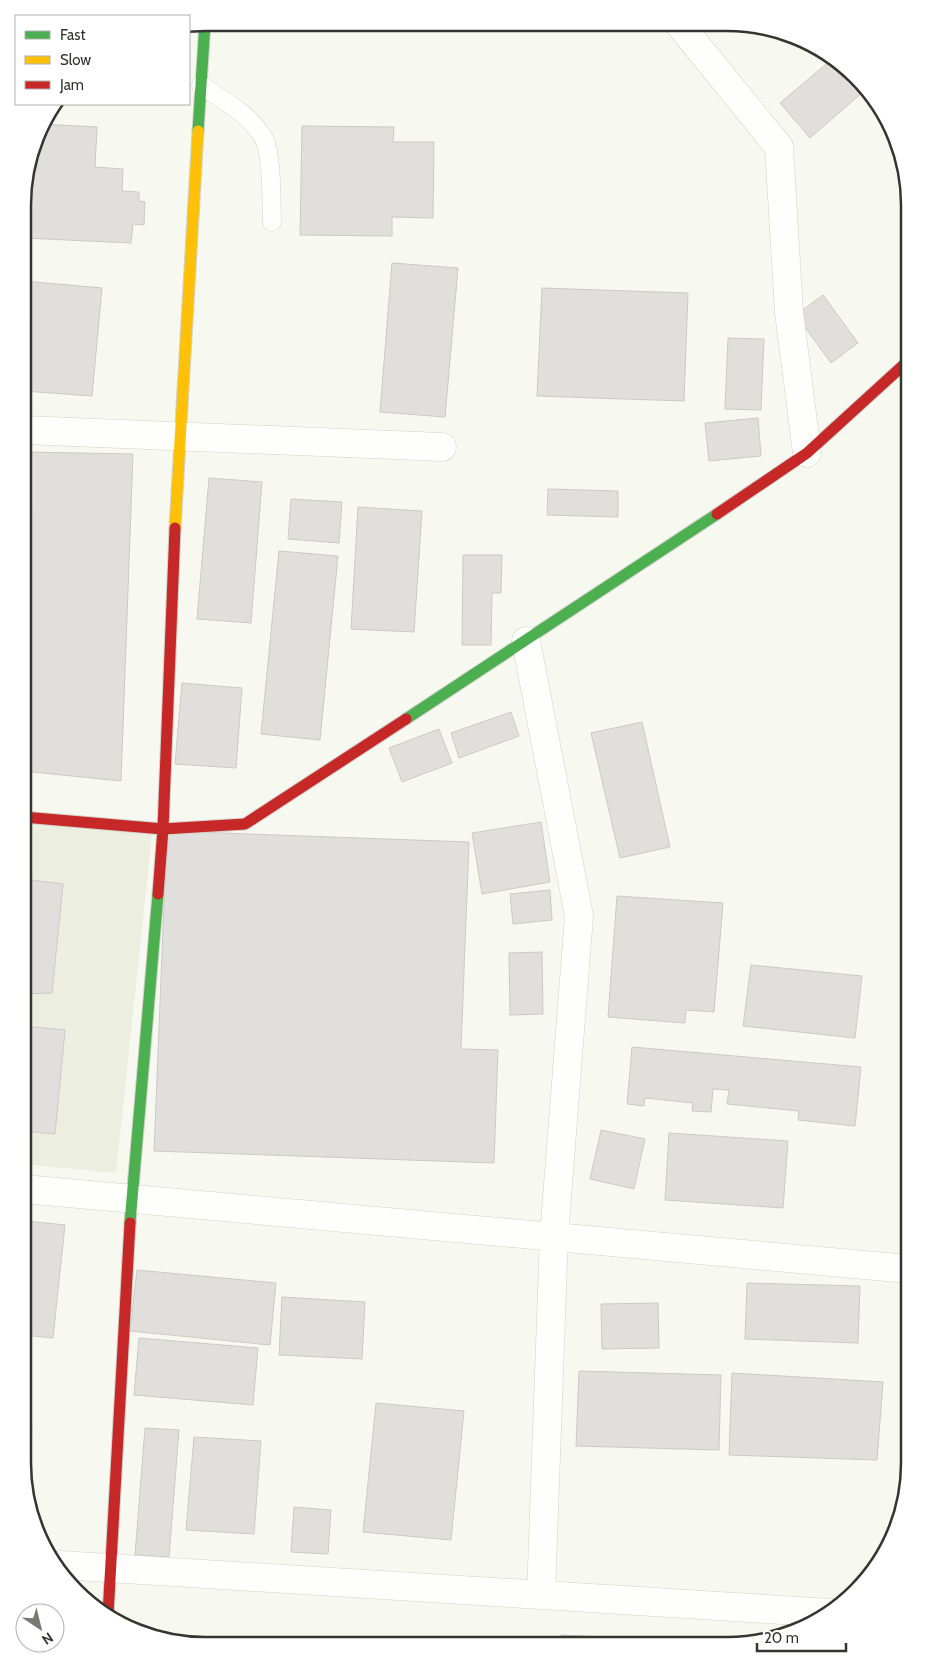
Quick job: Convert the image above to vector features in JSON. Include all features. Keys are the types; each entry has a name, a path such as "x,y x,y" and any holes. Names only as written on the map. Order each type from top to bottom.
{"street":[{"path":"684,31 779,147 789,312 807,453"},
{"path":"108,1606 132,1197 162,829 195,85 203,32"},
{"path":"31,818 162,829 207,828 245,824 635,570 807,453 901,368"},
{"path":"31,430 442,447"},
{"path":"526,641 579,916 554,1236 541,1595"},
{"path":"31,1190 132,1197 900,1268"},
{"path":"65,1565 815,1612"}],"lane":[{"path":"195,85 247,117 264,138 270,168 272,222"}],"shaded area":[{"path":"31,813 153,825 116,1173 31,1165"}],"building":[{"path":"827,64 842,74 861,94 810,138 780,103"},
{"path":"52,125 97,127 95,167 123,169 122,191 139,192 139,201 145,202 144,225 133,224 131,243 31,238 33,182 40,149"},
{"path":"302,126 394,127 393,142 434,142 433,218 392,217 392,236 300,235"},
{"path":"392,263 458,268 445,417 380,412"},
{"path":"31,282 102,288 92,396 31,392"},
{"path":"542,288 688,293 684,401 537,396"},
{"path":"823,295 858,343 831,363 796,315"},
{"path":"728,338 764,339 761,410 725,409"},
{"path":"758,418 761,456 709,461 705,423"},
{"path":"31,452 133,454 121,781 31,772"},
{"path":"209,478 262,482 251,623 197,619"},
{"path":"548,489 618,491 618,517 547,515"},
{"path":"291,499 342,502 339,543 288,539"},
{"path":"358,507 422,511 414,632 351,629"},
{"path":"279,551 338,556 320,740 261,734"},
{"path":"463,555 502,555 501,593 492,593 491,645 462,645"},
{"path":"182,683 242,688 236,768 175,764"},
{"path":"511,712 519,736 459,758 451,733"},
{"path":"642,722 670,847 620,858 591,733"},
{"path":"439,729 452,763 402,782 389,748"},
{"path":"541,822 550,882 482,894 472,833"},
{"path":"167,831 469,842 461,1049 498,1050 494,1163 154,1151"},
{"path":"31,880 63,884 52,993 31,994"},
{"path":"550,890 552,920 513,924 510,894"},
{"path":"617,896 723,903 714,1012 686,1010 685,1023 608,1017"},
{"path":"542,952 543,1014 510,1015 509,953"},
{"path":"751,965 862,976 855,1038 743,1026"},
{"path":"31,1027 65,1030 55,1134 31,1132"},
{"path":"632,1047 861,1067 855,1126 798,1120 799,1111 727,1104 729,1090 713,1089 711,1112 692,1111 693,1103 645,1098 644,1106 627,1104"},
{"path":"601,1130 645,1139 634,1189 590,1179"},
{"path":"669,1133 788,1141 783,1208 665,1200"},
{"path":"31,1221 65,1225 53,1338 31,1336"},
{"path":"137,1270 276,1283 270,1345 130,1331"},
{"path":"747,1283 860,1286 858,1343 745,1339"},
{"path":"282,1297 365,1302 362,1359 279,1355"},
{"path":"658,1303 659,1348 602,1349 601,1304"},
{"path":"139,1338 258,1348 253,1405 134,1395"},
{"path":"579,1371 721,1375 719,1450 576,1446"},
{"path":"732,1373 883,1382 877,1460 729,1455"},
{"path":"376,1403 464,1411 451,1540 363,1532"},
{"path":"145,1428 179,1430 169,1557 135,1555"},
{"path":"194,1437 261,1441 254,1534 186,1530"},
{"path":"294,1507 331,1510 328,1554 291,1552"},
{"path":"561,1635 602,1637 561,1637"}],"traffic: fast":[{"path":"198,131 204,32"},
{"path":"406,719 717,514"},
{"path":"130,1223 158,894"}],"traffic: slow":[{"path":"175,528 198,131"}],"traffic: jam":[{"path":"717,514 807,453 901,367"},
{"path":"158,894 163,829 175,528"},
{"path":"31,818 163,829 245,824 406,719"},
{"path":"108,1607 130,1223"}]}
